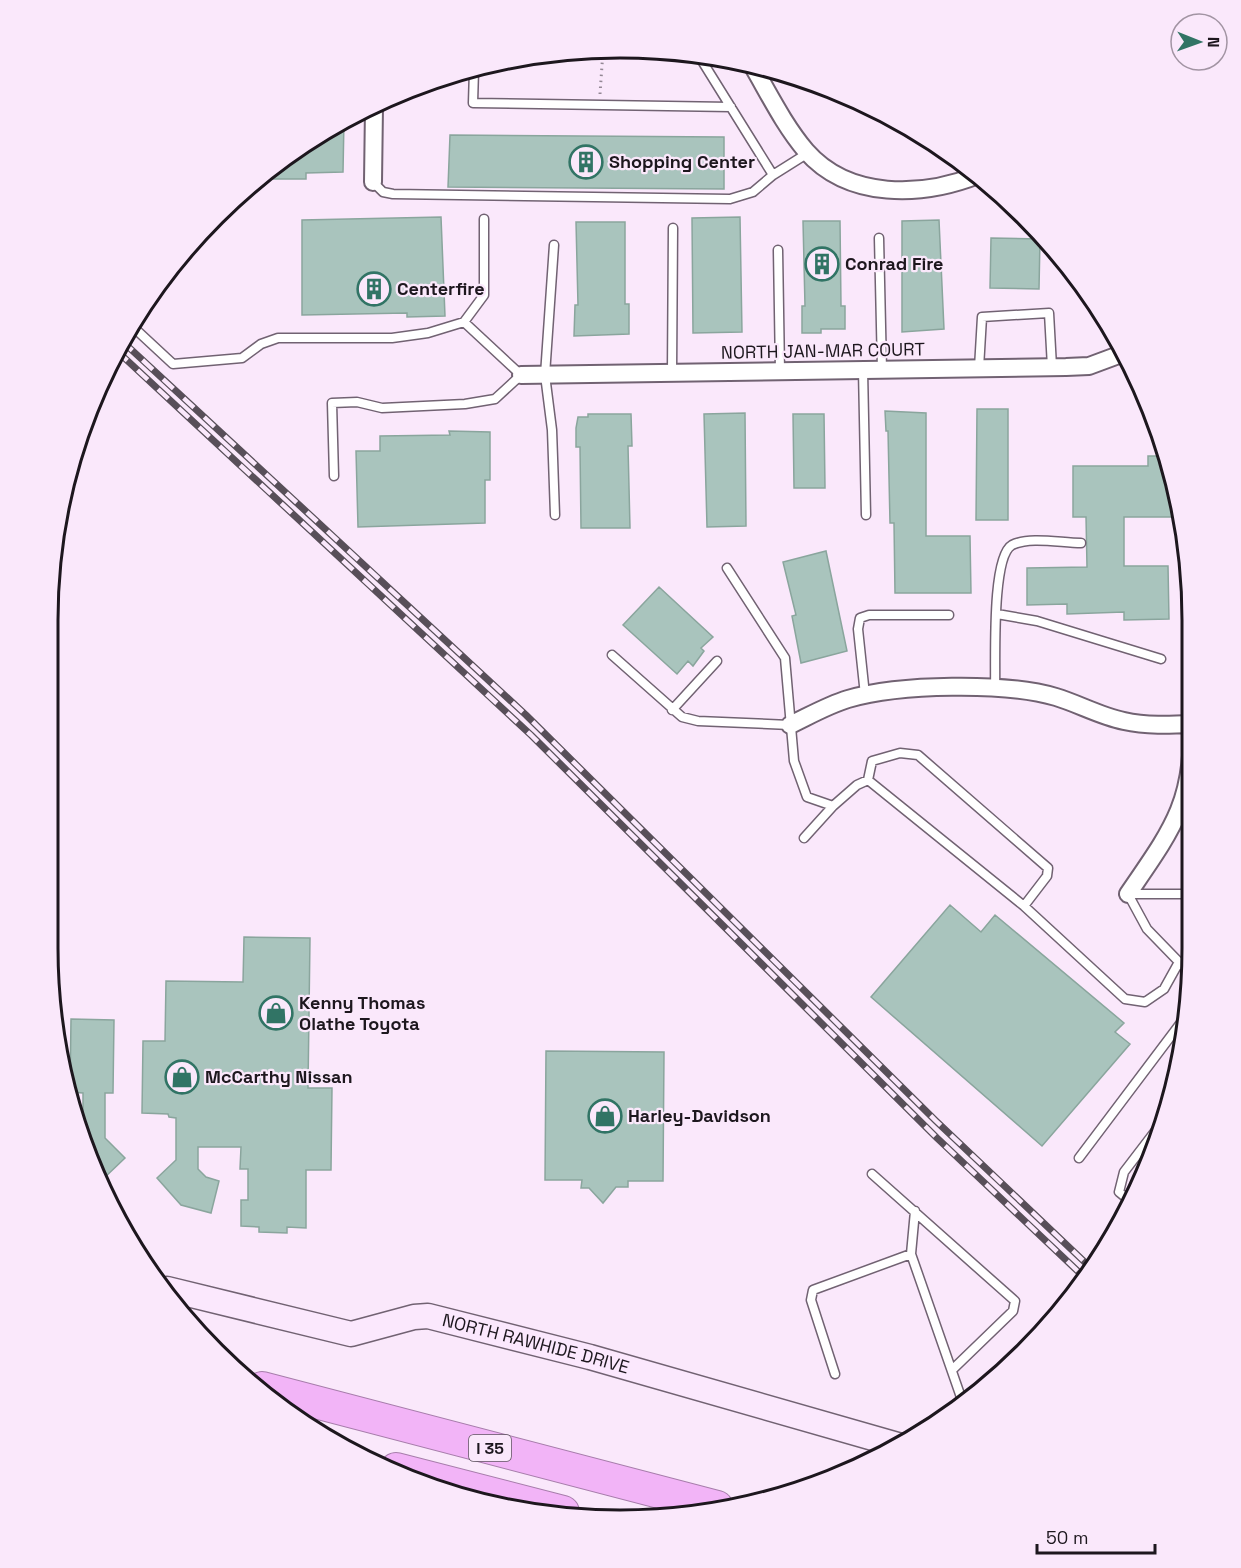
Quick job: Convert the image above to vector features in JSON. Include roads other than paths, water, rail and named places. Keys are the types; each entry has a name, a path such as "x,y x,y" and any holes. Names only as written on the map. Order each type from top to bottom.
{"highway":[{"name":"I 35","path":"277,1392 703,1503"},
{"name":"I 35","path":"452,1483 515,1500"}],"street":[{"path":"759,76 795,137 808,153 848,181 881,189 918,190 941,187 967,178"},
{"path":"373,182 374,115"},
{"name":"NORTH JAN-MAR COURT","path":"520,375 1089,366 1116,356"},
{"path":"790,725 847,699 918,688 995,688 1032,692 1124,721 1182,724"},
{"path":"1128,894 1166,837 1182,802"},
{"name":"NORTH RAWHIDE DRIVE","path":"176,1291 351,1334 414,1317 428,1316 590,1357 888,1442"}],"lane":[{"path":"704,65 773,175"},
{"path":"474,78 473,102 731,107"},
{"path":"373,182 383,192 393,194 730,199 753,192 773,175 808,153"},
{"path":"138,332 173,364 242,358 261,344 278,338 392,338 428,333 464,322 484,294 484,219"},
{"path":"672,373 673,228"},
{"path":"879,238 882,370"},
{"path":"554,245 545,375 552,430 555,515"},
{"path":"778,250 780,371"},
{"path":"979,368 981,317 1049,313 1052,367"},
{"path":"334,476 332,403 357,402 382,408 465,404 495,399 520,375 464,322"},
{"path":"863,370 866,515"},
{"path":"995,688 998,573 1004,552 1013,545 1025,542 1081,543"},
{"path":"727,568 785,658 794,761 807,797 833,806"},
{"path":"997,614 1037,621 1161,658"},
{"path":"865,695 858,629 860,618 869,615 949,615"},
{"path":"612,655 682,717 698,721 790,725"},
{"path":"672,710 717,661"},
{"path":"868,780 872,761 900,753 918,755 1048,868 1047,876 1024,906"},
{"path":"868,780 1024,906 1125,999 1145,1002 1164,989 1179,963"},
{"path":"804,837 833,806 857,785 868,780"},
{"path":"1182,894 1128,894 1147,929 1182,965"},
{"path":"1079,1158 1177,1028"},
{"path":"1125,1197 1119,1192 1124,1172 1149,1140"},
{"path":"872,1174 1015,1302 1013,1311 953,1370"},
{"path":"915,1211 911,1254 961,1395"},
{"path":"835,1374 811,1300 813,1290 911,1254"}],"railway":[{"path":"129,348 526,715 936,1121 1086,1263"},
{"path":"124,357 531,735 937,1138 1079,1272"}],"place":[{"name":"Shopping Center","path":"586,162"},
{"name":"Conrad Fire","path":"822,264"},
{"name":"Centerfire","path":"374,289"},
{"name":"Kenny Thomas Olathe Toyota","path":"276,1013"},
{"name":"McCarthy Nissan","path":"182,1077"},
{"name":"Harley-Davidson","path":"605,1116"}]}
